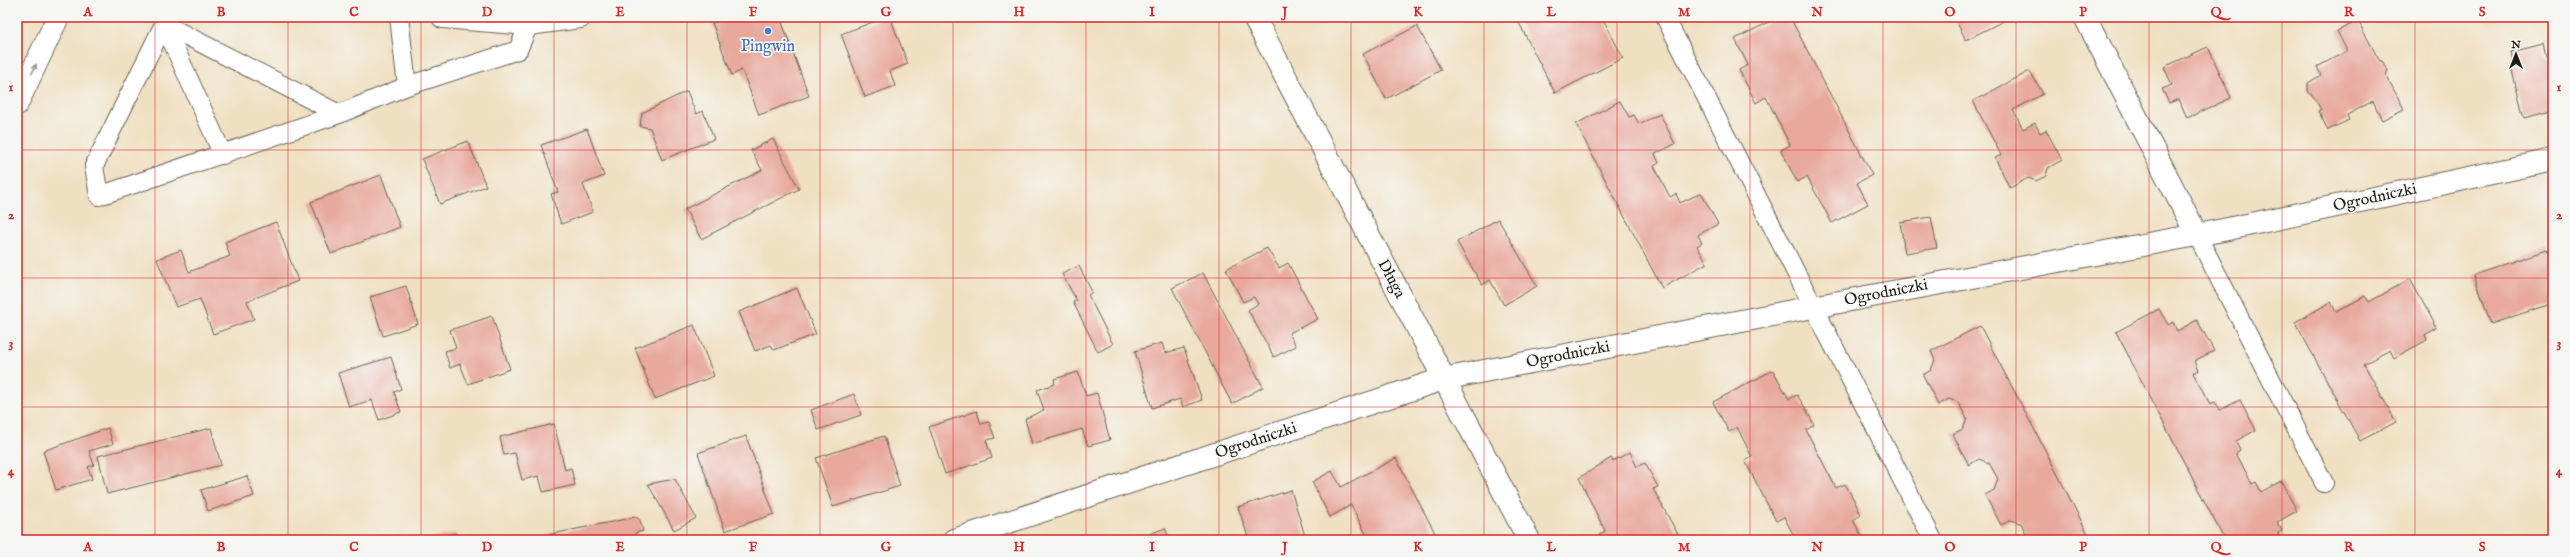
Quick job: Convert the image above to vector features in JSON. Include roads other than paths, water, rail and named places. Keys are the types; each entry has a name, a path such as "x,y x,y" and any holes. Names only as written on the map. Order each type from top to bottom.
{"street":[{"path":"17,104 58,17"},
{"path":"443,17 529,24 580,17"},
{"name":"Długa","path":"1254,17 1528,540"},
{"path":"2085,17 2198,235"},
{"name":"Ogrodniczki","path":"954,540 1443,379 1813,307 2198,235 2553,160"}],"lane":[{"path":"399,17 407,86"},
{"path":"1665,17 1933,540"},
{"path":"164,24 94,166 99,196 340,114 407,86 518,50 529,24"},
{"path":"164,24 340,114"},
{"path":"164,24 223,155"},
{"path":"2198,235 2324,483"}],"place":[{"name":"Pingwin","path":"768,31"}]}
